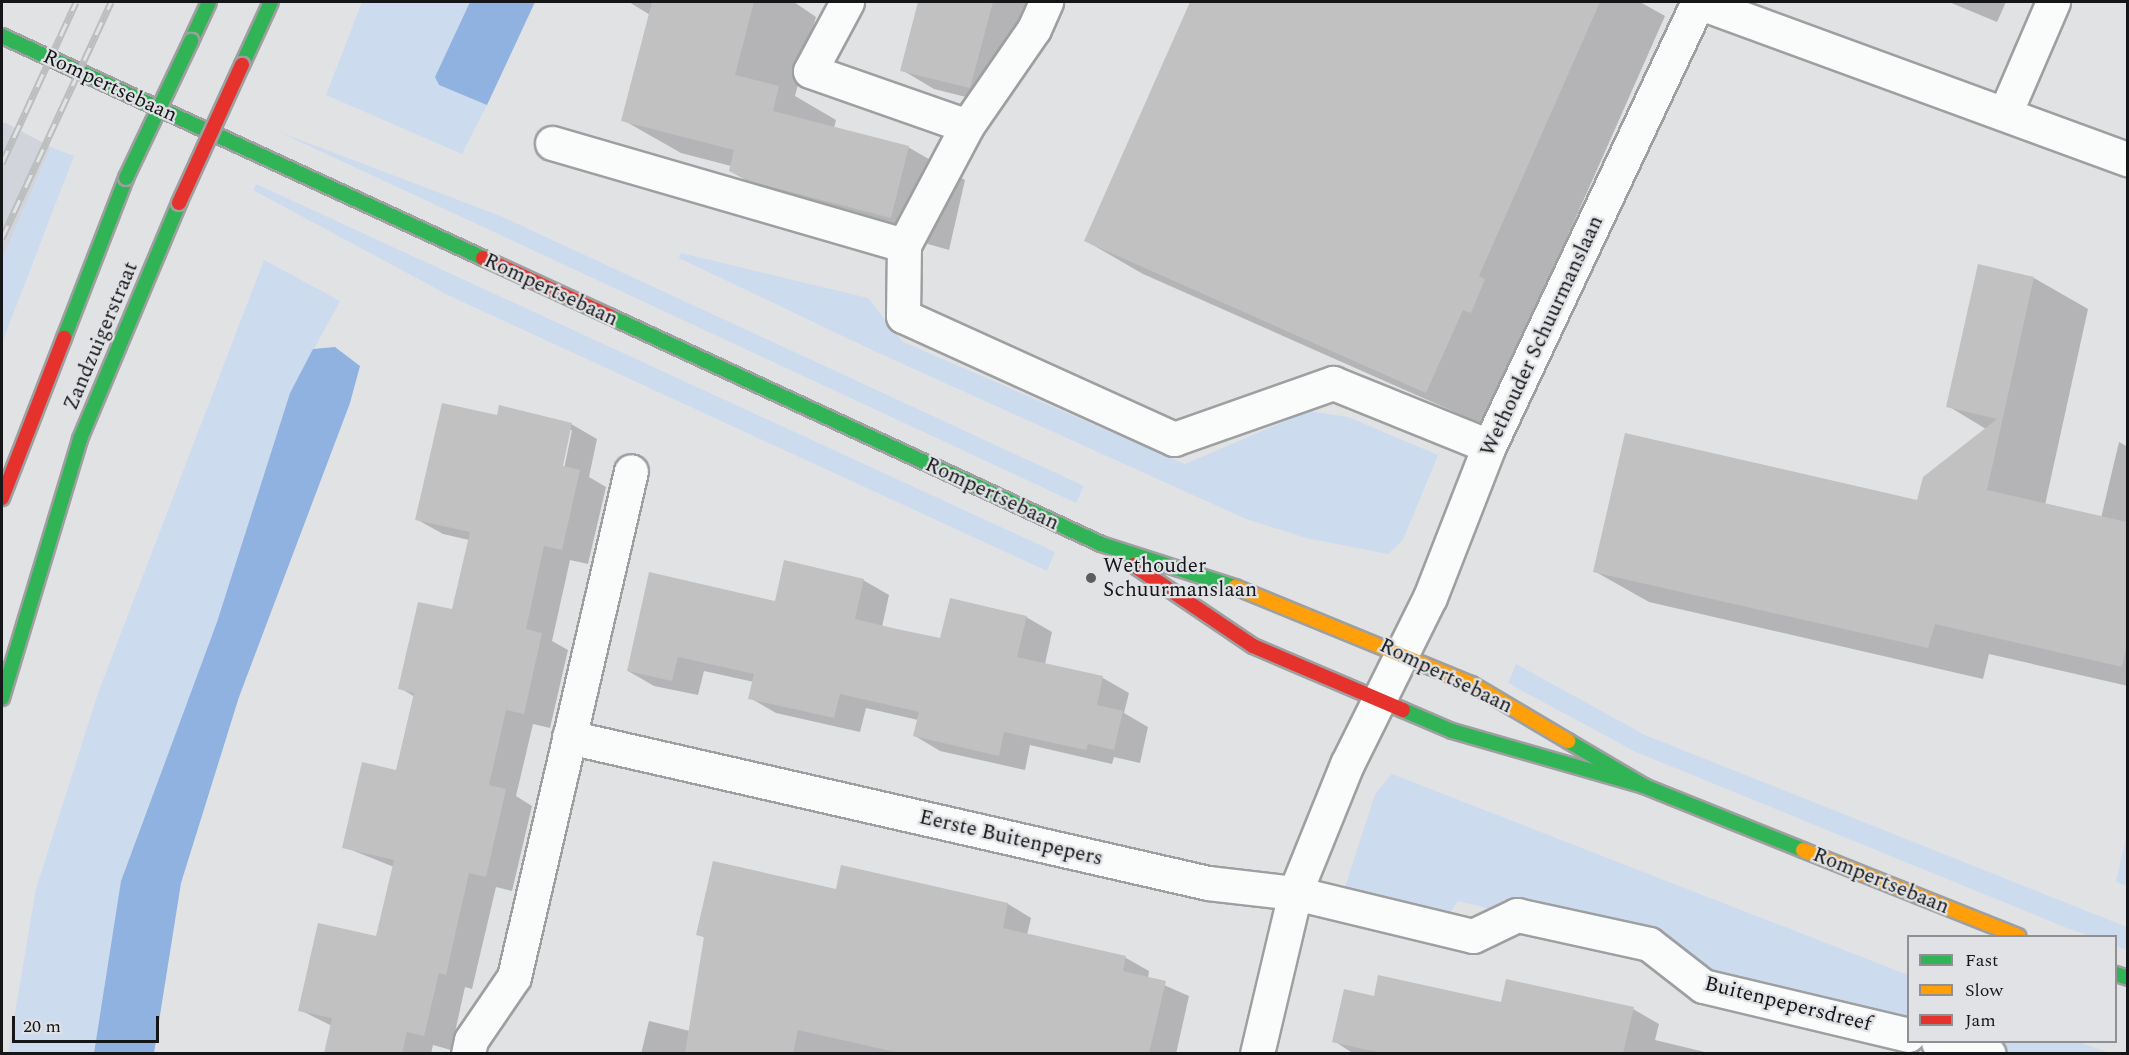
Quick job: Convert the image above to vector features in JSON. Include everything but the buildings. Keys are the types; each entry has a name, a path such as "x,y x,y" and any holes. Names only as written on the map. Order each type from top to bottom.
{"street":[{"name":"Zandzuigerstraat","path":"2,498 26,424 126,178 210,2"},
{"name":"Zandzuigerstraat","path":"2,698 80,439 179,203 271,2"},
{"path":"847,2 810,71 967,126"},
{"path":"1046,2 1034,29 967,126 904,245 903,316 1174,439 1333,383 1490,446"},
{"name":"Wethouder Schuurmanslaan","path":"1391,675 1490,446 1698,2 2006,111 2127,159"},
{"path":"2006,111 2054,2"},
{"name":"Rompertsebaan","path":"2,36 1101,544 1273,599 1391,675 1452,730 1644,786 2016,935"},
{"path":"552,143 904,245"},
{"path":"468,1053 471,1040 514,977 631,471"},
{"name":"Rompertsebaan","path":"1101,544 1253,646 1391,675 1472,684 1644,786"},
{"path":"1257,1053 1295,893 1391,675"},
{"name":"Eerste Buitenpepers","path":"569,737 1208,883 1295,893"},
{"name":"Buitenpepersdreef","path":"1295,893 1473,936 1517,915 1649,944 1703,986 1907,1035"},
{"path":"1946,1043 1989,1053"}],"shaded area":[{"path":"362,2 470,2 435,77 439,85 487,105 462,154 326,95"},
{"path":"4,122 51,147 2,259 2,126"},
{"path":"279,132 498,215 1084,486 1076,503"},
{"path":"51,147 74,156 2,343 2,259"},
{"path":"256,184 1055,552 1047,571 450,296 253,190"},
{"path":"681,253 868,298 903,342 1185,464 1309,411 1348,417 1438,455 1403,540 1388,554 1306,538 1246,519 872,350 679,258"},
{"path":"264,260 340,301 290,393 217,622 121,881 94,1053 8,1054 36,889 98,693"},
{"path":"1516,664 1645,735 2127,927 2127,950 2117,946 2117,935 2087,935 2067,928 1636,752 1508,683"},
{"path":"1392,774 1907,975 1907,1043 2082,1043 2110,1053 1929,1053 1687,974 1691,958 1458,901 1441,926 1340,903 1375,794"},
{"path":"2127,833 2128,886 2116,882"}],"water":[{"path":"470,2 535,2 487,105 439,85 435,77"},
{"path":"335,347 360,366 350,403 239,697 181,883 154,1053 94,1053 121,881 217,622 290,393 313,349"}],"railway":[{"path":"2,163 76,2"},
{"path":"2,238 111,2"}],"traffic: fast":[{"path":"191,41 209,2"},
{"path":"242,65 271,2"},
{"path":"2,36 483,258"},
{"path":"126,178 191,41"},
{"path":"64,338 126,178"},
{"path":"2,698 80,439 179,203"},
{"path":"609,316 1101,544 1235,587"},
{"path":"1403,710 1452,731 1644,786 1803,850"},
{"path":"1568,741 1644,786"},
{"path":"2117,974 2128,978"}],"traffic: slow":[{"path":"1235,587 1472,684 1568,741"},
{"path":"1803,850 2016,935"}],"traffic: jam":[{"path":"179,203 242,65"},
{"path":"483,258 609,316"},
{"path":"2,498 64,338"},
{"path":"1133,565 1253,646 1403,710"}],"place":[{"name":"Wethouder Schuurmanslaan","path":"1091,578"}]}
